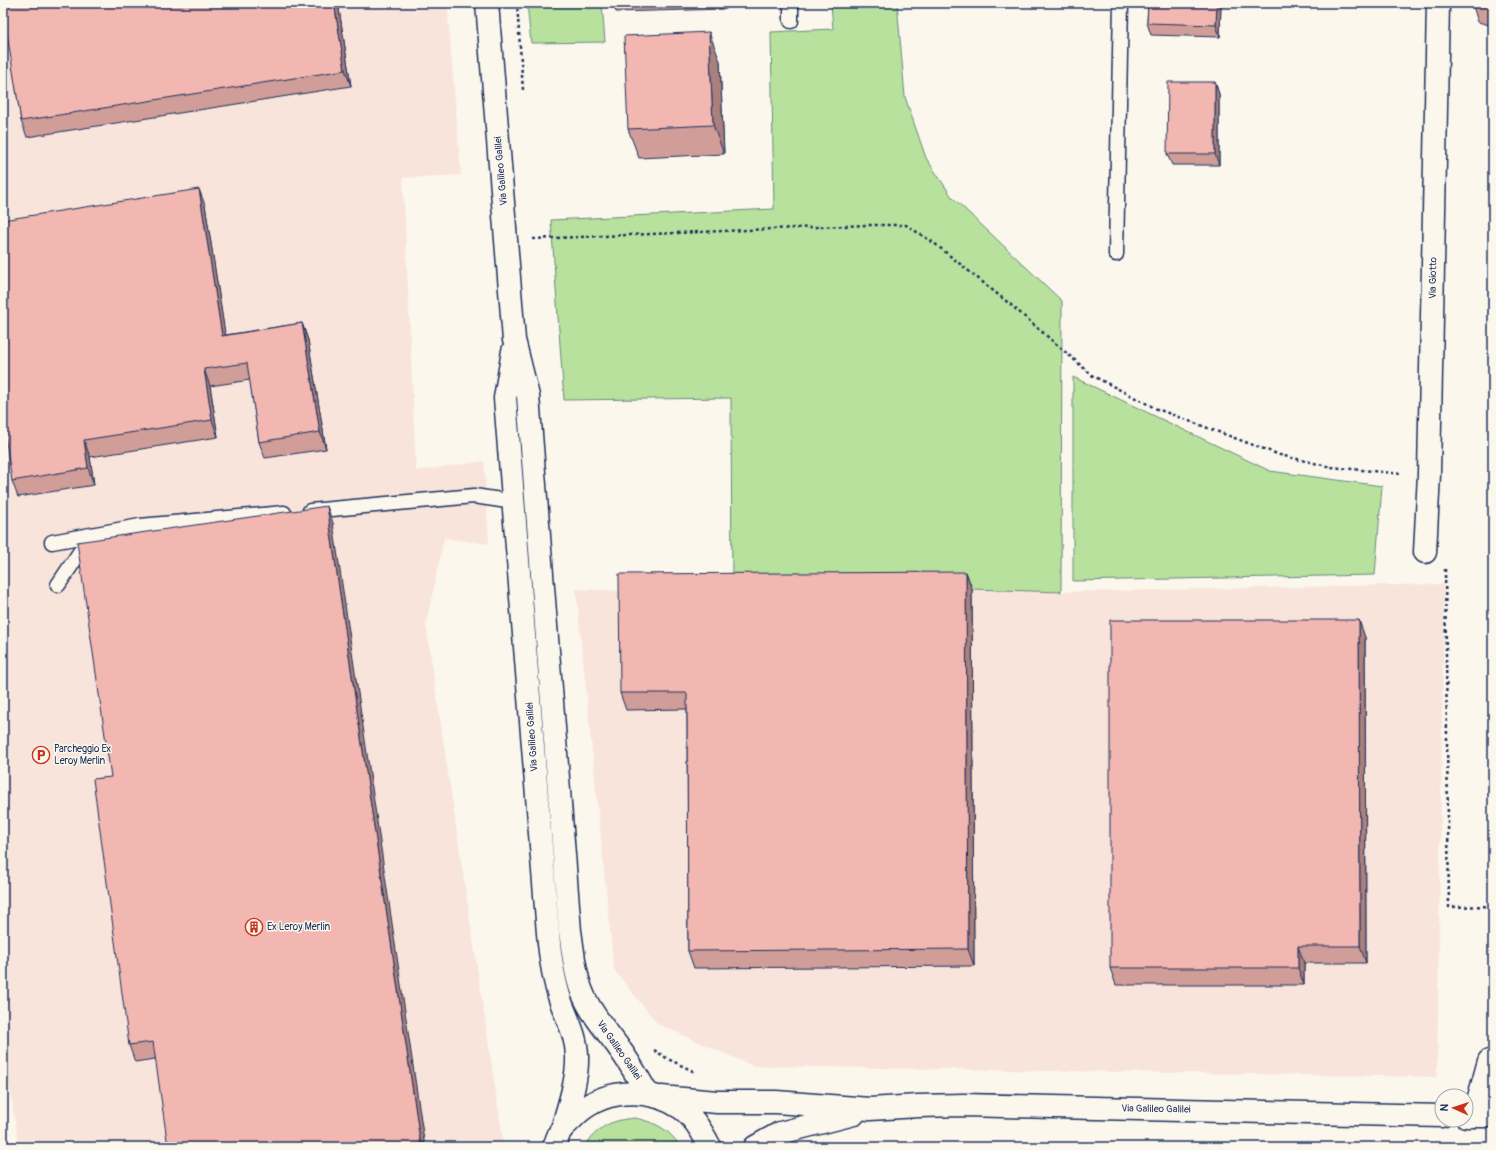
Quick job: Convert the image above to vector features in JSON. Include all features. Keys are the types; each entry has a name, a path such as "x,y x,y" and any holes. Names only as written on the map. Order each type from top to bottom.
{"street":[{"name":"Via Galileo Galilei","path":"487,3 514,340 528,396 569,915 575,967 580,988 589,1007 605,1031 655,1096 717,1102 776,1102 870,1109 963,1105 1434,1116"},
{"name":"Via Giotto","path":"1425,552 1429,474 1438,3"},
{"name":"Via Galileo Galilei","path":"514,340 505,398 549,941 556,983 561,1002 573,1030 578,1059 572,1095 558,1138"},
{"path":"1478,1116 1489,1061 1493,1061"},
{"path":"558,1138 581,1109 606,1096 633,1092 655,1096 682,1109 698,1126 710,1147"},
{"name":"Via Galileo Galilei","path":"755,1147 780,1133 870,1109"}],"lane":[{"path":"790,20 791,3"},
{"path":"1116,254 1121,3"},
{"path":"52,542 140,526 474,496 514,502"},
{"path":"58,585 90,536"}],"path":[{"path":"517,3 524,98"},
{"path":"533,232 533,239 860,225 906,225 934,243 1011,305 1093,376 1157,409 1280,455 1331,467 1398,474 1429,474"},
{"path":"1425,552 1444,554 1449,907 1493,906"},
{"path":"651,1048 668,1059 699,1073"}],"shaded area":[{"path":"3,3 447,3 461,175 403,178 416,471 484,461 489,544 444,538 426,625 504,1147 19,1147 3,1045"},
{"path":"1444,584 1437,1077 753,1066 658,1024 614,970 576,589 625,591 972,589 1061,592"}],"green space":[{"path":"527,3 602,3 605,42 531,43"},
{"path":"831,3 897,3 905,97 926,158 952,197 1062,301 1061,592 972,589 732,590 731,398 564,400 551,220 774,209 771,32 833,29"},
{"path":"1073,377 1270,471 1382,486 1375,575 1073,581"},
{"path":"635,1118 661,1127 671,1135 680,1147 584,1147 594,1134 605,1126 618,1121"}],"building":[{"path":"3,3 334,3 345,70 21,121"},
{"path":"1148,3 1217,3 1216,25 1147,23"},
{"path":"709,32 713,125 628,129 624,36"},
{"path":"1168,82 1215,82 1215,154 1167,154"},
{"path":"199,189 222,336 302,323 320,432 259,442 247,363 204,369 212,420 84,440 88,468 12,481 3,422 3,220"},
{"name":"Ex Leroy Merlin","path":"327,506 421,1147 168,1147 153,1042 129,1045 93,779 111,777 77,542"},
{"path":"966,572 968,949 688,951 687,693 620,693 619,574"},
{"path":"1110,620 1359,620 1360,946 1298,946 1298,968 1110,968"}],"place":[{"name":"Parcheggio Ex Leroy Merlin","path":"41,755"},
{"name":"Ex Leroy Merlin","path":"254,927"}]}
